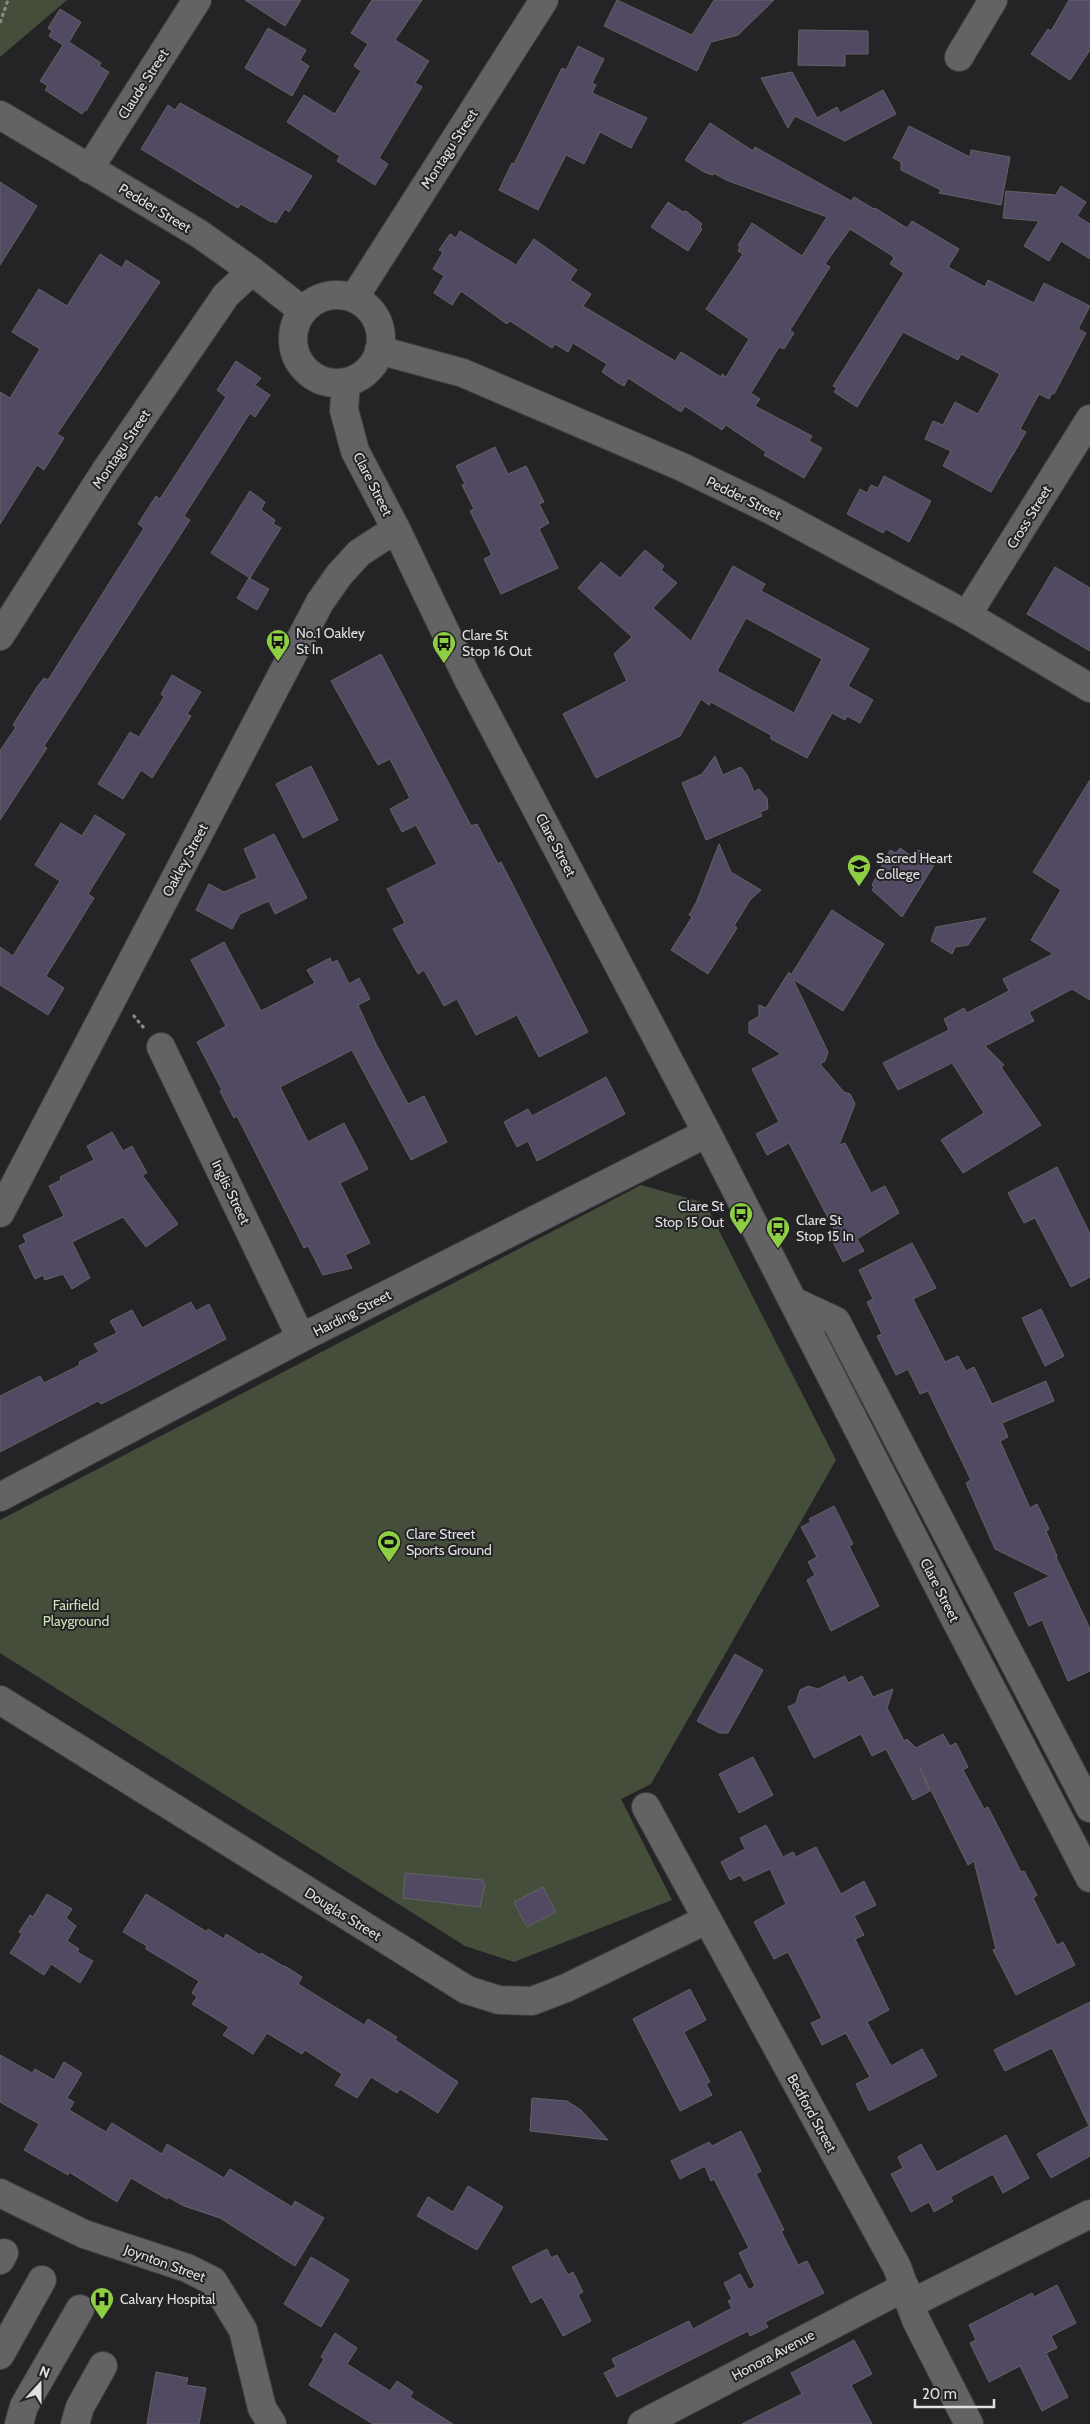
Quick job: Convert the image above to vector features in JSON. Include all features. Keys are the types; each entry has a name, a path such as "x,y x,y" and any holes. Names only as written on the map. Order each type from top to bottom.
{"street":[{"name":"Claude Street","path":"90,169 197,0"},
{"name":"Montagu Street","path":"354,298 544,0"},
{"path":"959,57 993,0"},
{"name":"Pedder Street","path":"0,115 198,233 252,270 303,311"},
{"name":"Montagu Street","path":"0,636 104,473 192,344 226,296 252,270"},
{"path":"340,295 354,298 364,304 373,314 381,337 380,350 367,371 346,382 320,379 308,372 300,362 293,336 296,323 303,311 313,302 326,296 340,295"},
{"name":"Pedder Street","path":"380,350 464,373 682,468 771,510 967,614 1090,688"},
{"name":"Clare Street","path":"346,382 344,410 355,451 396,529 467,677 707,1133 956,1622 1090,1878"},
{"name":"Cross Street","path":"967,614 1090,419"},
{"name":"Oakley Street","path":"0,1213 320,602 339,575 359,553 396,529"},
{"name":"Inglis Street","path":"161,1047 301,1338"},
{"name":"Harding Street","path":"0,1497 301,1338 707,1133"},
{"path":"793,1301 836,1321 1090,1808"},
{"name":"Douglas Street","path":"0,1700 467,1990 498,2000 532,2001 566,1988 706,1920"},
{"name":"Bedford Street","path":"646,1807 897,2267 916,2320 969,2424"},
{"name":"Joynton Street","path":"0,2193 84,2234 187,2268 213,2281 243,2330 262,2408 272,2424"},
{"name":"Honora Avenue","path":"642,2424 907,2295 1090,2214"},
{"path":"0,2355 42,2280"},
{"path":"0,2422 20,2424 24,2406 80,2309"},
{"path":"75,2424 80,2407 102,2366"}],"path":[{"path":"0,23 8,0"},
{"path":"129,1011 161,1047"}],"green space":[{"path":"0,0 67,0 0,57"},
{"name":"Clare Street Sports Ground","path":"641,1185 705,1203 836,1460 651,1784 621,1799 672,1900 514,1962 465,1946 0,1653 0,1520"}],"building":[{"path":"245,0 301,0 285,26"},
{"path":"372,0 422,0 395,40 429,61 415,83 422,87 379,158 388,164 375,185 337,161 340,156 287,122 304,95 335,114 361,71 354,66 368,44 351,33"},
{"path":"617,0 692,35 714,0 774,0 738,35 711,42 697,71 604,26"},
{"path":"1069,0 1090,0 1090,50 1070,80 1031,54 1048,29 1051,31"},
{"path":"60,9 81,22 69,42 101,63 99,66 109,72 86,111 82,114 45,90 48,86 40,81 63,45 49,36 52,31 48,28"},
{"path":"268,28 306,50 300,60 309,66 292,96 245,68"},
{"path":"799,30 868,31 868,54 845,54 845,66 798,65"},
{"path":"578,46 604,59 592,83 596,85 592,93 647,118 631,148 600,132 584,164 566,155 538,210 499,190 562,68 566,70"},
{"path":"792,72 817,118 837,107 840,113 883,90 896,114 845,141 795,116 788,128 761,78"},
{"path":"180,103 312,176 289,212 285,209 276,223 271,222 241,204 238,208 141,149 168,105 175,110"},
{"path":"710,123 753,151 755,147 851,201 854,197 907,228 912,221 959,249 948,267 985,287 988,280 1034,303 1044,283 1090,306 1078,329 1086,333 1054,394 1052,393 1049,399 1039,394 1020,429 1026,432 991,492 943,466 951,451 925,439 933,421 943,425 955,402 978,414 1000,374 961,354 958,360 903,332 857,407 834,392 837,388 833,386 904,273 890,264 894,258 891,255 850,229 825,264 830,267 790,330 794,333 784,349 779,347 751,393 760,399 755,406 812,436 809,441 822,448 804,478 764,455 766,452 726,425 722,430 685,406 681,412 628,378 624,386 618,383 602,372 607,364 573,343 568,352 555,344 552,348 510,321 507,324 461,291 452,305 434,293 444,276 433,269 443,252 439,250 450,234 456,238 460,231 516,265 534,239 577,270 570,280 591,294 583,306 675,361 681,352 721,377 722,374 726,377 749,339 706,309 743,254 738,251 740,247 738,245 752,223 802,256 827,217 726,180 714,173 713,175 704,172 685,160"},
{"path":"909,126 970,157 971,150 1010,157 1001,205 939,193 941,190 901,170 901,162 893,158"},
{"path":"0,182 37,206 0,265"},
{"path":"1061,186 1086,202 1077,216 1090,224 1090,259 1061,241 1049,261 1024,246 1039,221 1003,218 1006,191 1056,195"},
{"path":"668,202 683,212 686,211 702,224 700,227 702,229 688,251 651,227"},
{"path":"100,254 122,268 126,260 160,282 57,434 64,438 44,470 37,465 0,524 0,392 10,398 40,349 12,332 39,289 67,306"},
{"path":"236,361 261,378 255,385 270,395 255,417 250,413 184,516 190,520 44,746 47,748 0,820 0,751 16,727 13,725 44,678 48,680 144,528 138,524 156,496 160,499 226,397 217,390"},
{"path":"495,447 508,474 526,466 544,502 539,504 549,523 539,529 558,568 501,594 484,559 492,555 470,511 474,509 462,485 465,484 456,466"},
{"path":"884,476 931,501 909,542 886,529 883,533 847,514 860,489 867,493 871,485 878,488"},
{"path":"250,491 265,502 261,510 275,520 273,524 281,528 250,578 211,553"},
{"path":"645,550 664,566 661,570 677,583 653,608 691,641 733,566 765,584 761,591 869,649 848,686 873,700 860,723 847,716 845,720 832,713 807,758 771,739 771,735 711,702 709,705 701,699 680,736 596,778 563,714 627,681 614,654 632,637 578,588 601,562 620,578","holes":["746,618 822,659 794,713 717,671"]},
{"path":"1055,567 1090,588 1090,651 1027,614"},
{"path":"249,578 269,589 257,610 237,598"},
{"path":"381,654 471,826 477,824 498,864 501,862 588,1032 539,1057 517,1015 476,1035 457,999 444,1006 424,970 418,974 393,929 405,923 387,889 437,864 416,825 402,832 390,809 410,798 390,759 378,765 331,681"},
{"path":"172,675 201,692 187,714 191,716 152,778 141,770 123,799 98,784 130,732 139,737 164,697 161,694"},
{"path":"715,756 723,775 741,767 747,775 754,792 759,789 767,798 768,809 760,812 762,816 706,840 682,783 702,774"},
{"path":"311,766 338,820 303,838 276,784"},
{"path":"1090,780 1090,1000 1072,989 1029,1012 1034,1021 985,1046 1004,1065 1001,1067 1041,1125 963,1173 941,1140 984,1113 952,1063 898,1090 883,1063 949,1030 944,1019 964,1008 967,1013 1009,991 1003,979 1053,954 1031,940 1061,890 1033,872"},
{"path":"95,815 125,834 88,894 94,898 46,976 64,988 48,1015 0,985 0,947 13,956 60,881 35,865 61,823 82,836"},
{"path":"274,834 307,898 275,914 269,901 240,914 232,929 196,910 209,884 224,892 257,878 244,849"},
{"path":"719,844 731,872 761,890 750,900 734,926 737,928 708,974 671,950 692,917 689,915 696,903"},
{"path":"900,848 914,858 918,850 928,854 932,857 934,865 902,917 872,890 874,887 872,885 890,850 896,853"},
{"path":"832,910 884,944 843,1011 793,979 828,1052 825,1061 820,1064 844,1092 850,1094 855,1104 839,1145 845,1143 871,1193 885,1186 899,1213 857,1239 864,1251 843,1262 831,1238 837,1235 789,1143 767,1155 756,1134 779,1122 752,1069 781,1054 749,1033 749,1022 759,1016 759,1005 766,1008 789,972 791,975"},
{"path":"986,918 968,945 955,947 952,954 931,941 936,927"},
{"path":"224,942 261,1011 315,983 307,970 330,958 332,963 337,960 349,984 359,978 370,999 358,1005 376,1044 408,1104 424,1096 447,1142 411,1160 352,1050 280,1087 308,1142 344,1123 368,1169 340,1183 370,1243 345,1255 352,1268 323,1275 308,1246 304,1248 237,1116 234,1118 197,1042 226,1026 191,960"},
{"path":"606,1077 625,1114 537,1161 528,1141 517,1147 504,1122 528,1109 532,1116"},
{"path":"112,1132 123,1151 132,1146 147,1173 142,1175 178,1224 146,1247 123,1217 72,1242 90,1278 72,1289 63,1274 45,1280 43,1275 35,1279 19,1246 26,1242 23,1235 64,1216 49,1186 61,1180 60,1177 94,1160 87,1146"},
{"path":"1057,1167 1090,1234 1090,1277 1071,1287 1035,1218 1024,1223 1008,1193"},
{"path":"912,1243 936,1288 913,1299 945,1362 958,1356 966,1371 974,1367 992,1404 1046,1381 1054,1401 1002,1423 1008,1437 1000,1441 1030,1508 1037,1504 1049,1529 1046,1531 1056,1557 1090,1629 1090,1671 1068,1681 1042,1620 1029,1626 1014,1593 1050,1576 995,1549 966,1483 971,1480 928,1391 920,1394 908,1369 896,1375 877,1336 882,1334 867,1302 873,1299 859,1270"},
{"path":"191,1302 196,1311 209,1304 226,1339 101,1404 98,1401 0,1452 0,1396 40,1376 44,1383 80,1365 79,1362 99,1352 94,1344 117,1333 110,1321 132,1310 142,1328"},
{"path":"1041,1309 1064,1356 1045,1366 1022,1318"},
{"path":"834,1506 853,1544 849,1546 879,1606 831,1631 807,1580 815,1575 808,1562 817,1557 801,1527 811,1522 809,1519"},
{"path":"735,1654 763,1670 728,1733 719,1733 697,1721"},
{"path":"845,1676 848,1683 862,1676 873,1697 893,1689 887,1708 904,1741 907,1739 916,1748 943,1734 950,1746 956,1743 968,1767 963,1770 984,1809 988,1807 1021,1872 1024,1871 1037,1895 1033,1898 1057,1945 1063,1942 1075,1965 1016,1995 993,1950 996,1949 974,1861 968,1865 920,1768 930,1791 913,1800 886,1749 872,1756 861,1734 814,1758 788,1707 796,1703 800,1690 808,1686 818,1689"},
{"path":"753,1757 773,1795 739,1813 719,1774"},
{"path":"766,1825 783,1857 793,1852 796,1857 816,1847 841,1894 864,1881 876,1905 854,1916 864,1935 855,1939 889,2010 867,2022 891,2066 922,2049 937,2076 869,2111 856,2084 870,2077 846,2033 822,2045 811,2023 822,2018 788,1952 774,1959 754,1922 786,1904 770,1869 744,1881 740,1875 730,1880 721,1862 745,1849 740,1838"},
{"path":"405,1873 483,1880 485,1885 480,1907 403,1898"},
{"path":"543,1887 556,1912 527,1927 514,1902"},
{"path":"47,1894 72,1909 66,1918 76,1926 67,1941 79,1949 77,1952 93,1961 80,1983 51,1964 44,1975 10,1953 22,1934 19,1932 30,1915 33,1917"},
{"path":"146,1894 207,1932 208,1929 224,1939 226,1934 260,1955 261,1953 285,1966 302,1977 298,1984 364,2025 368,2019 397,2037 395,2040 458,2082 438,2113 400,2089 397,2093 371,2077 357,2098 335,2085 342,2074 305,2050 302,2054 267,2033 253,2054 223,2035 229,2027 192,2004 197,1997 192,1993 199,1981 146,1949 147,1946 123,1932"},
{"path":"690,1989 706,2020 684,2032 710,2082 706,2084 712,2095 680,2111 633,2019"},
{"path":"1090,2002 1090,2156 1051,2178 1037,2154 1089,2126 1052,2048 1005,2071 994,2050"},
{"path":"0,2055 32,2073 35,2069 54,2080 64,2062 82,2073 67,2098 74,2102 69,2110 106,2132 112,2123 162,2154 167,2144 224,2178 230,2169 292,2207 295,2201 324,2218 295,2266 220,2218 184,2206 168,2197 167,2199 131,2178 117,2202 69,2172 68,2175 24,2150 39,2124 0,2102"},
{"path":"532,2098 567,2101 581,2110 608,2140 530,2131"},
{"path":"741,2131 761,2171 756,2174 784,2230 781,2231 798,2265 807,2261 824,2293 765,2322 768,2327 750,2336 748,2331 617,2397 604,2373 616,2367 612,2359 689,2321 693,2329 732,2308 728,2301 732,2299 724,2283 740,2274 749,2290 755,2286 739,2253 749,2248 714,2179 711,2181 705,2166 680,2179 671,2161 709,2142 712,2146"},
{"path":"1006,2135 1029,2178 1003,2193 993,2174 950,2197 953,2201 934,2212 929,2202 911,2212 891,2174 903,2168 898,2157 921,2144 937,2172"},
{"path":"468,2186 503,2207 477,2250 417,2216 428,2197 453,2212"},
{"path":"547,2249 551,2258 557,2255 568,2275 573,2272 583,2292 578,2295 591,2321 563,2336 542,2297 531,2303 512,2267"},
{"path":"311,2257 349,2280 321,2327 284,2304"},
{"path":"1057,2285 1076,2323 1051,2336 1057,2348 1046,2353 1068,2397 1042,2411 1020,2366 989,2382 970,2343 976,2340 969,2325 1032,2293 1034,2297"},
{"path":"335,2333 357,2348 347,2364 390,2391 397,2381 413,2392 410,2397 453,2424 373,2424 309,2385 324,2359 321,2357"},
{"path":"854,2340 872,2374 851,2385 872,2424 742,2424 802,2394 791,2373"},
{"path":"156,2372 188,2378 186,2385 206,2388 199,2424 147,2424"}],"place":[{"name":"No.1 Oakley St In","path":"278,662"},
{"name":"Clare St Stop 16 Out","path":"444,664"},
{"name":"Sacred Heart College","path":"859,887"},
{"name":"Clare St Stop 15 Out","path":"741,1235"},
{"name":"Clare St Stop 15 In","path":"778,1249"},
{"name":"Clare Street Sports Ground","path":"389,1563"},
{"name":"Calvary Hospital","path":"102,2320"}],"park label":[{"name":"Fairfield Playground","path":"76,1614"}]}
